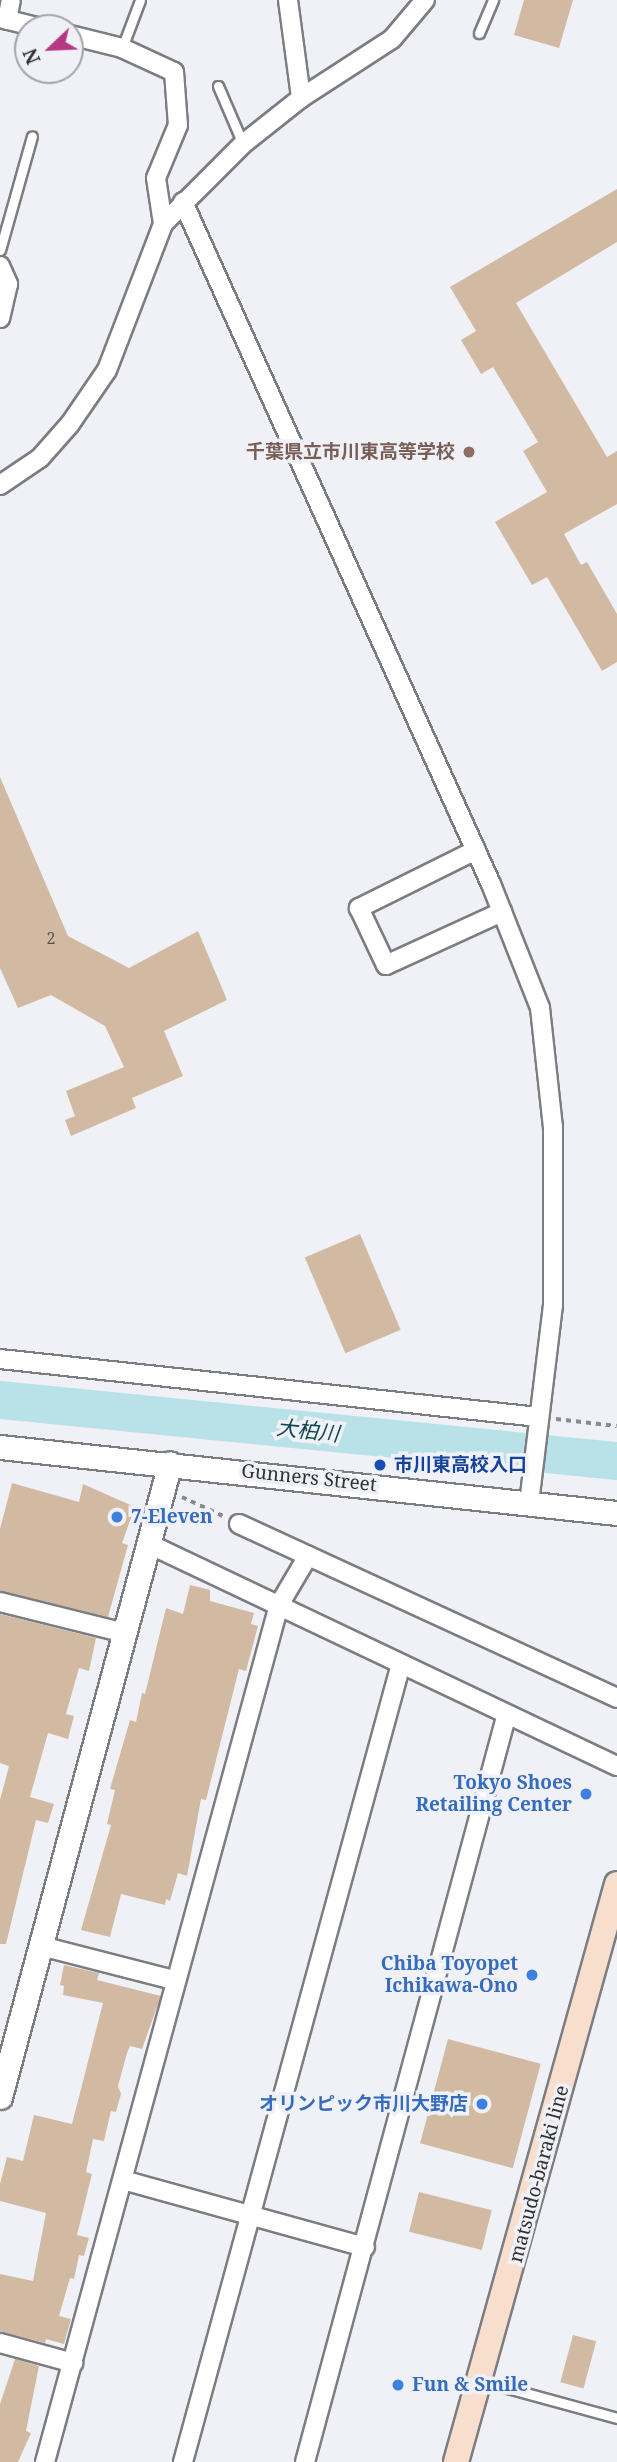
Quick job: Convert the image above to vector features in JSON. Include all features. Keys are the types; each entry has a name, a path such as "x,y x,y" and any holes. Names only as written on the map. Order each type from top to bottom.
{"main road":[{"name":"matsudo-baraki line","path":"456,2462 617,1884"}],"street":[{"path":"3,19 11,0"},
{"path":"288,0 301,99"},
{"path":"0,485 46,451 107,370 163,224 243,144 301,99 392,39 425,0"},
{"path":"84,38 122,48 174,72 178,125 156,178 163,224"},
{"path":"183,202 475,850 540,1008 549,1062 553,1305 529,1502"},
{"path":"0,266 8,284 0,318"},
{"path":"475,850 359,908 386,965 502,912"},
{"path":"0,1359 538,1417"},
{"name":"Gunners Street","path":"0,1447 617,1513"},
{"path":"0,2097 170,1464"},
{"path":"239,1524 617,1698"},
{"path":"149,1544 506,1717 617,1766"},
{"path":"45,2462 123,2180 173,1980 279,1605 308,1556"},
{"path":"0,1602 125,1633"},
{"path":"183,2462 401,1664"},
{"path":"305,2462 506,1717"},
{"path":"41,1946 173,1980"},
{"path":"123,2180 365,2247"},
{"path":"0,2343 73,2362"}],"lane":[{"path":"122,48 140,0"},
{"path":"479,33 493,0"},
{"path":"218,86 243,144"},
{"path":"0,250 32,136"},
{"path":"480,2380 617,2418"}],"path":[{"path":"538,1417 617,1426"},
{"path":"164,1489 239,1524"}],"building":[{"path":"524,0 573,0 559,48 514,35"},
{"path":"617,189 617,242 516,303 607,457 617,451 617,504 564,534 581,565 587,562 617,614 617,662 602,671 547,577 532,585 495,522 547,492 523,451 538,442 493,367 481,374 461,340 476,331 450,287"},
{"path":"0,777 68,936 129,968 198,931 227,1000 164,1031 183,1076 132,1098 136,1108 71,1136 65,1120 75,1116 66,1091 124,1067 105,1026 51,995 18,1008 0,968"},
{"path":"360,1234 401,1330 345,1353 305,1257"},
{"path":"12,1483 79,1502 83,1484 135,1507 122,1543 128,1545 108,1617 0,1591 0,1529"},
{"path":"190,1585 210,1590 210,1601 254,1613 251,1624 258,1626 246,1671 239,1669 206,1800 201,1799 187,1876 178,1873 170,1901 166,1899 165,1905 121,1894 110,1937 81,1930 111,1825 107,1824 115,1790 110,1789 130,1720 136,1722 166,1608 183,1614"},
{"path":"0,1614 96,1638 89,1671 79,1668 66,1714 74,1716 68,1739 48,1733 30,1797 54,1804 48,1823 36,1820 6,1944 0,1944 0,1800 9,1766 0,1763"},
{"path":"64,1965 99,1973 97,1980 161,1996 142,2049 130,2046 127,2053 118,2086 121,2094 116,2112 111,2111 104,2141 93,2139 86,2172 92,2174 77,2235 89,2238 84,2256 79,2255 74,2279 70,2278 59,2316 71,2319 64,2344 46,2339 45,2343 0,2331 0,2274 33,2281 46,2213 0,2201 0,2184 7,2157 23,2161 34,2115 72,2124 103,2003 63,1995 64,1986 60,1985"},
{"name":"オリンピック市川大野店","path":"448,2039 541,2064 513,2168 420,2143"},
{"path":"419,2192 492,2210 482,2250 409,2232"},
{"path":"573,2335 596,2341 584,2389 560,2382"},
{"path":"15,2359 39,2366 26,2431 31,2433 18,2462 0,2462 0,2404"}],"waterway":[{"name":"大柏川","path":"0,1400 617,1461"}],"place":[{"name":"千葉県立市川東高等学校","path":"469,452"},
{"name":"市川東高校入口","path":"380,1465"},
{"name":"7-Eleven","path":"117,1517"},
{"name":"Tokyo Shoes Retailing Center","path":"586,1794"},
{"name":"Chiba Toyopet Ichikawa-Ono","path":"532,1975"},
{"name":"オリンピック市川大野店","path":"482,2104"},
{"name":"Fun & Smile","path":"398,2385"}]}
